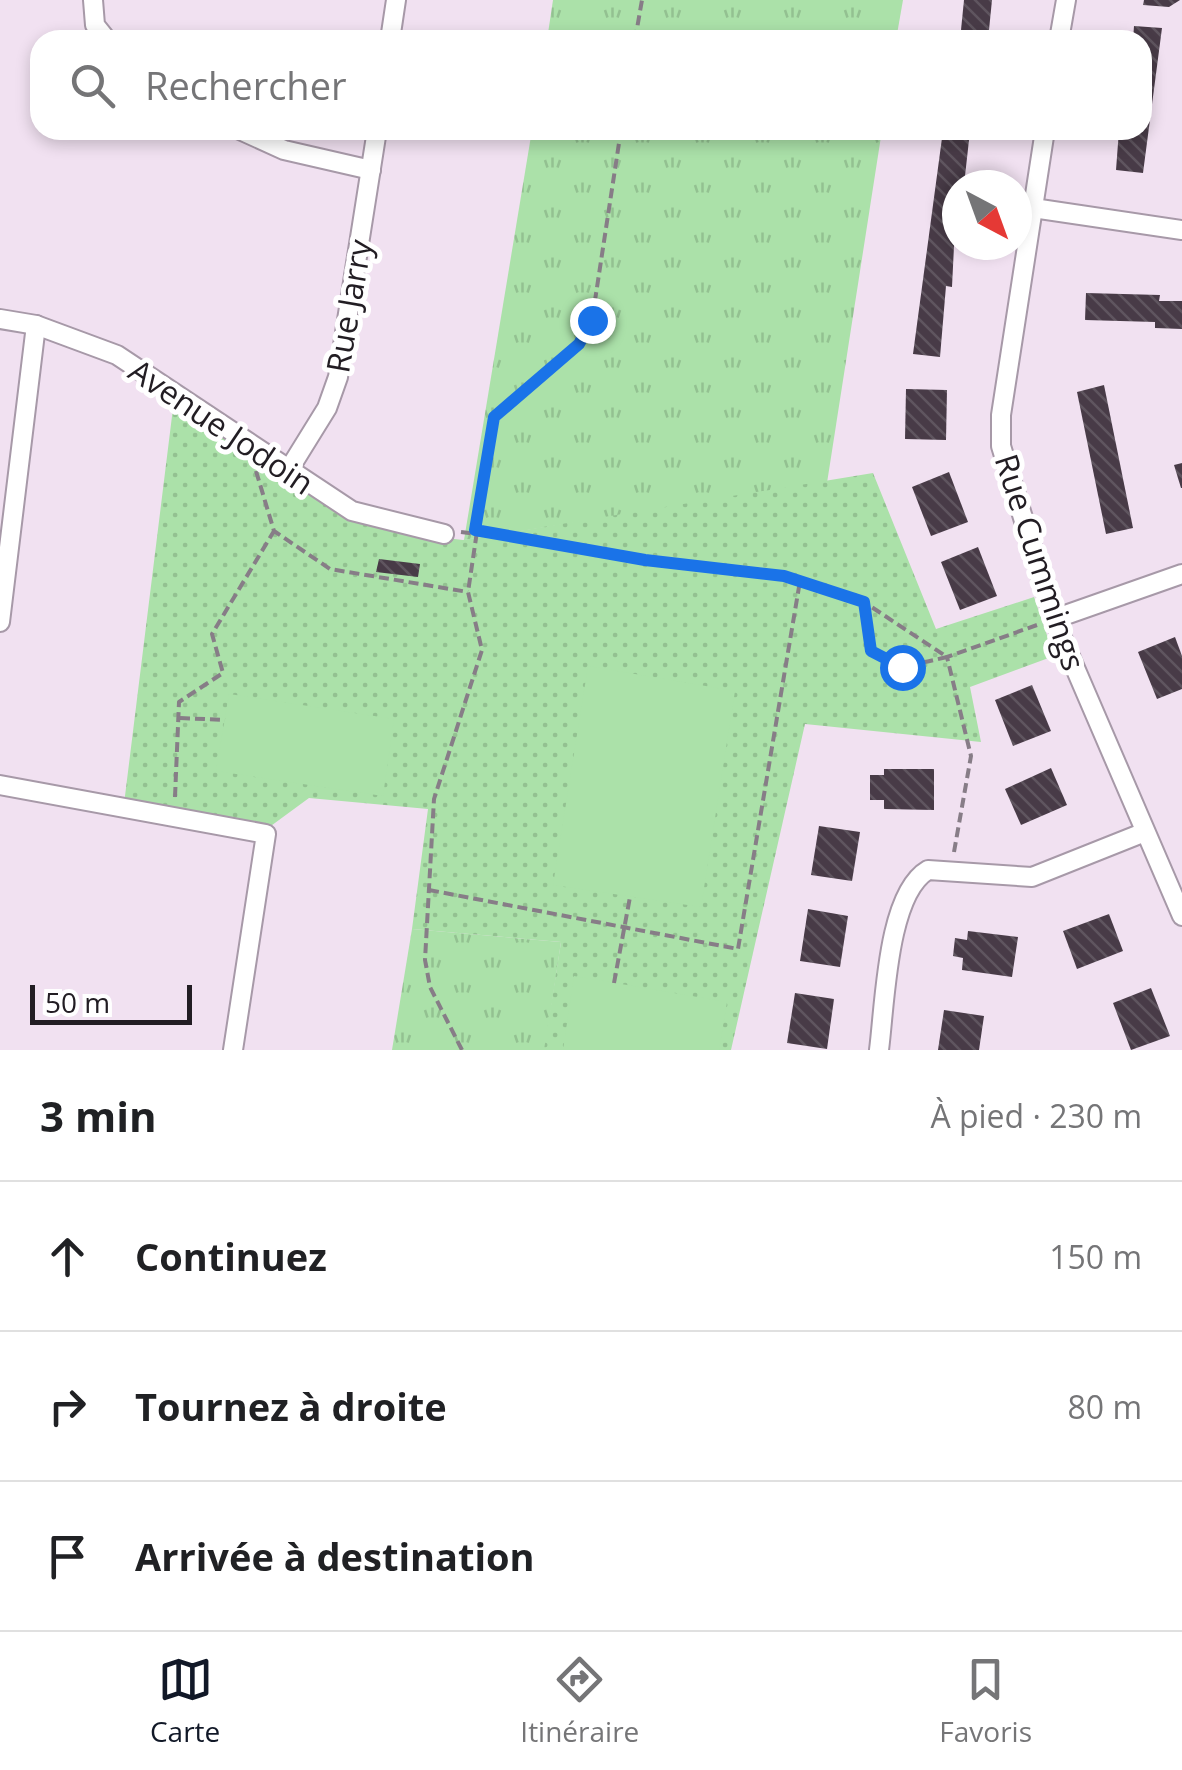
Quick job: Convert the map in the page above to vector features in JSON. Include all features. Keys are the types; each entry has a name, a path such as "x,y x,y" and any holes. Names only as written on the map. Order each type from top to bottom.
{"street":[{"path":"93,0 95,24 100,30"},
{"path":"392,30 396,0"},
{"path":"1062,30 1066,0"},
{"path":"262,140 284,150 371,170"},
{"name":"Rue Jarry","path":"288,471 327,408 338,377 376,140"},
{"name":"Rue Cummings","path":"1043,140 1000,415 1001,446 1054,619 1182,916"},
{"path":"1033,208 1182,230"},
{"name":"Avenue Jodoin","path":"0,319 36,324 117,355 352,511 444,534"},
{"path":"0,622 36,324"},
{"path":"1054,619 1182,574"},
{"path":"0,785 266,834 233,1050"},
{"path":"879,1050 903,898 914,879 928,870 1032,876 1145,832"}],"path":[{"path":"637,30 642,0"},
{"path":"462,1050 430,986 425,960 434,799 482,650 468,592 494,417 579,344 592,320 619,140"},
{"path":"247,443 274,531 330,569 468,592"},
{"path":"475,530 800,582 864,602 946,657 972,756 950,872"},
{"path":"173,817 180,744 178,702 223,673 212,634 274,531"},
{"path":"429,890 738,950 800,582"},
{"path":"864,602 871,651 902,667 946,657 1054,619"},
{"path":"900,679 902,667"},
{"path":"178,718 225,720"},
{"path":"614,982 630,897"}],"green space":[{"path":"553,0 903,0 898,30 548,30"},
{"path":"530,140 880,140 827,483 464,540"},
{"path":"174,400 349,516 403,533 463,540 873,473 936,629 1034,597 1054,656 970,687 981,742 805,724 731,1050 544,1050 561,942 412,929 428,809 309,798 264,831 124,804"},
{"path":"588,666 735,691 701,907 553,885"},
{"path":"229,694 394,719 383,796 216,771"},
{"path":"412,929 561,942 545,1050 392,1050"},
{"path":"574,976 727,1002 719,1050 563,1050"}],"building":[{"path":"964,0 992,0 989,30 961,30"},
{"path":"1144,0 1180,0 1169,7 1143,5"},
{"path":"1134,26 1162,28 1152,104 1152,30 1134,30"},
{"path":"942,140 969,140 966,170 942,170 942,260 953,260 952,287 946,286 940,357 913,354"},
{"path":"1118,140 1147,140 1143,173 1116,170"},
{"path":"1086,293 1160,295 1159,301 1182,301 1182,329 1155,328 1155,322 1085,320"},
{"path":"1104,385 1133,528 1106,534 1077,392"},
{"path":"906,389 947,390 946,440 905,439"},
{"path":"1182,463 1182,488 1181,488 1174,465"},
{"path":"949,472 968,522 931,536 912,487"},
{"path":"978,547 997,596 960,610 941,562"},
{"path":"379,559 420,564 418,577 376,572"},
{"path":"1175,637 1182,656 1182,689 1157,699 1138,652"},
{"path":"1032,685 1051,731 1013,746 995,700"},
{"path":"1051,768 1067,805 1021,825 1005,789"},
{"path":"884,769 934,769 934,810 884,809 884,800 870,800 870,775 884,775"},
{"path":"819,826 860,832 852,881 811,875"},
{"path":"808,909 848,916 840,967 800,961"},
{"path":"1109,914 1123,951 1077,969 1063,931"},
{"path":"968,931 1018,937 1012,977 962,970 963,958 953,956 955,938 967,940"},
{"path":"1151,988 1170,1036 1131,1050 1113,1003"},
{"path":"795,993 834,999 827,1049 787,1043"},
{"path":"944,1010 984,1016 979,1050 938,1050"}],"route":[{"path":"592,320 579,344 494,417 475,530 645,560 784,576 864,602 871,651 902,667"}]}
